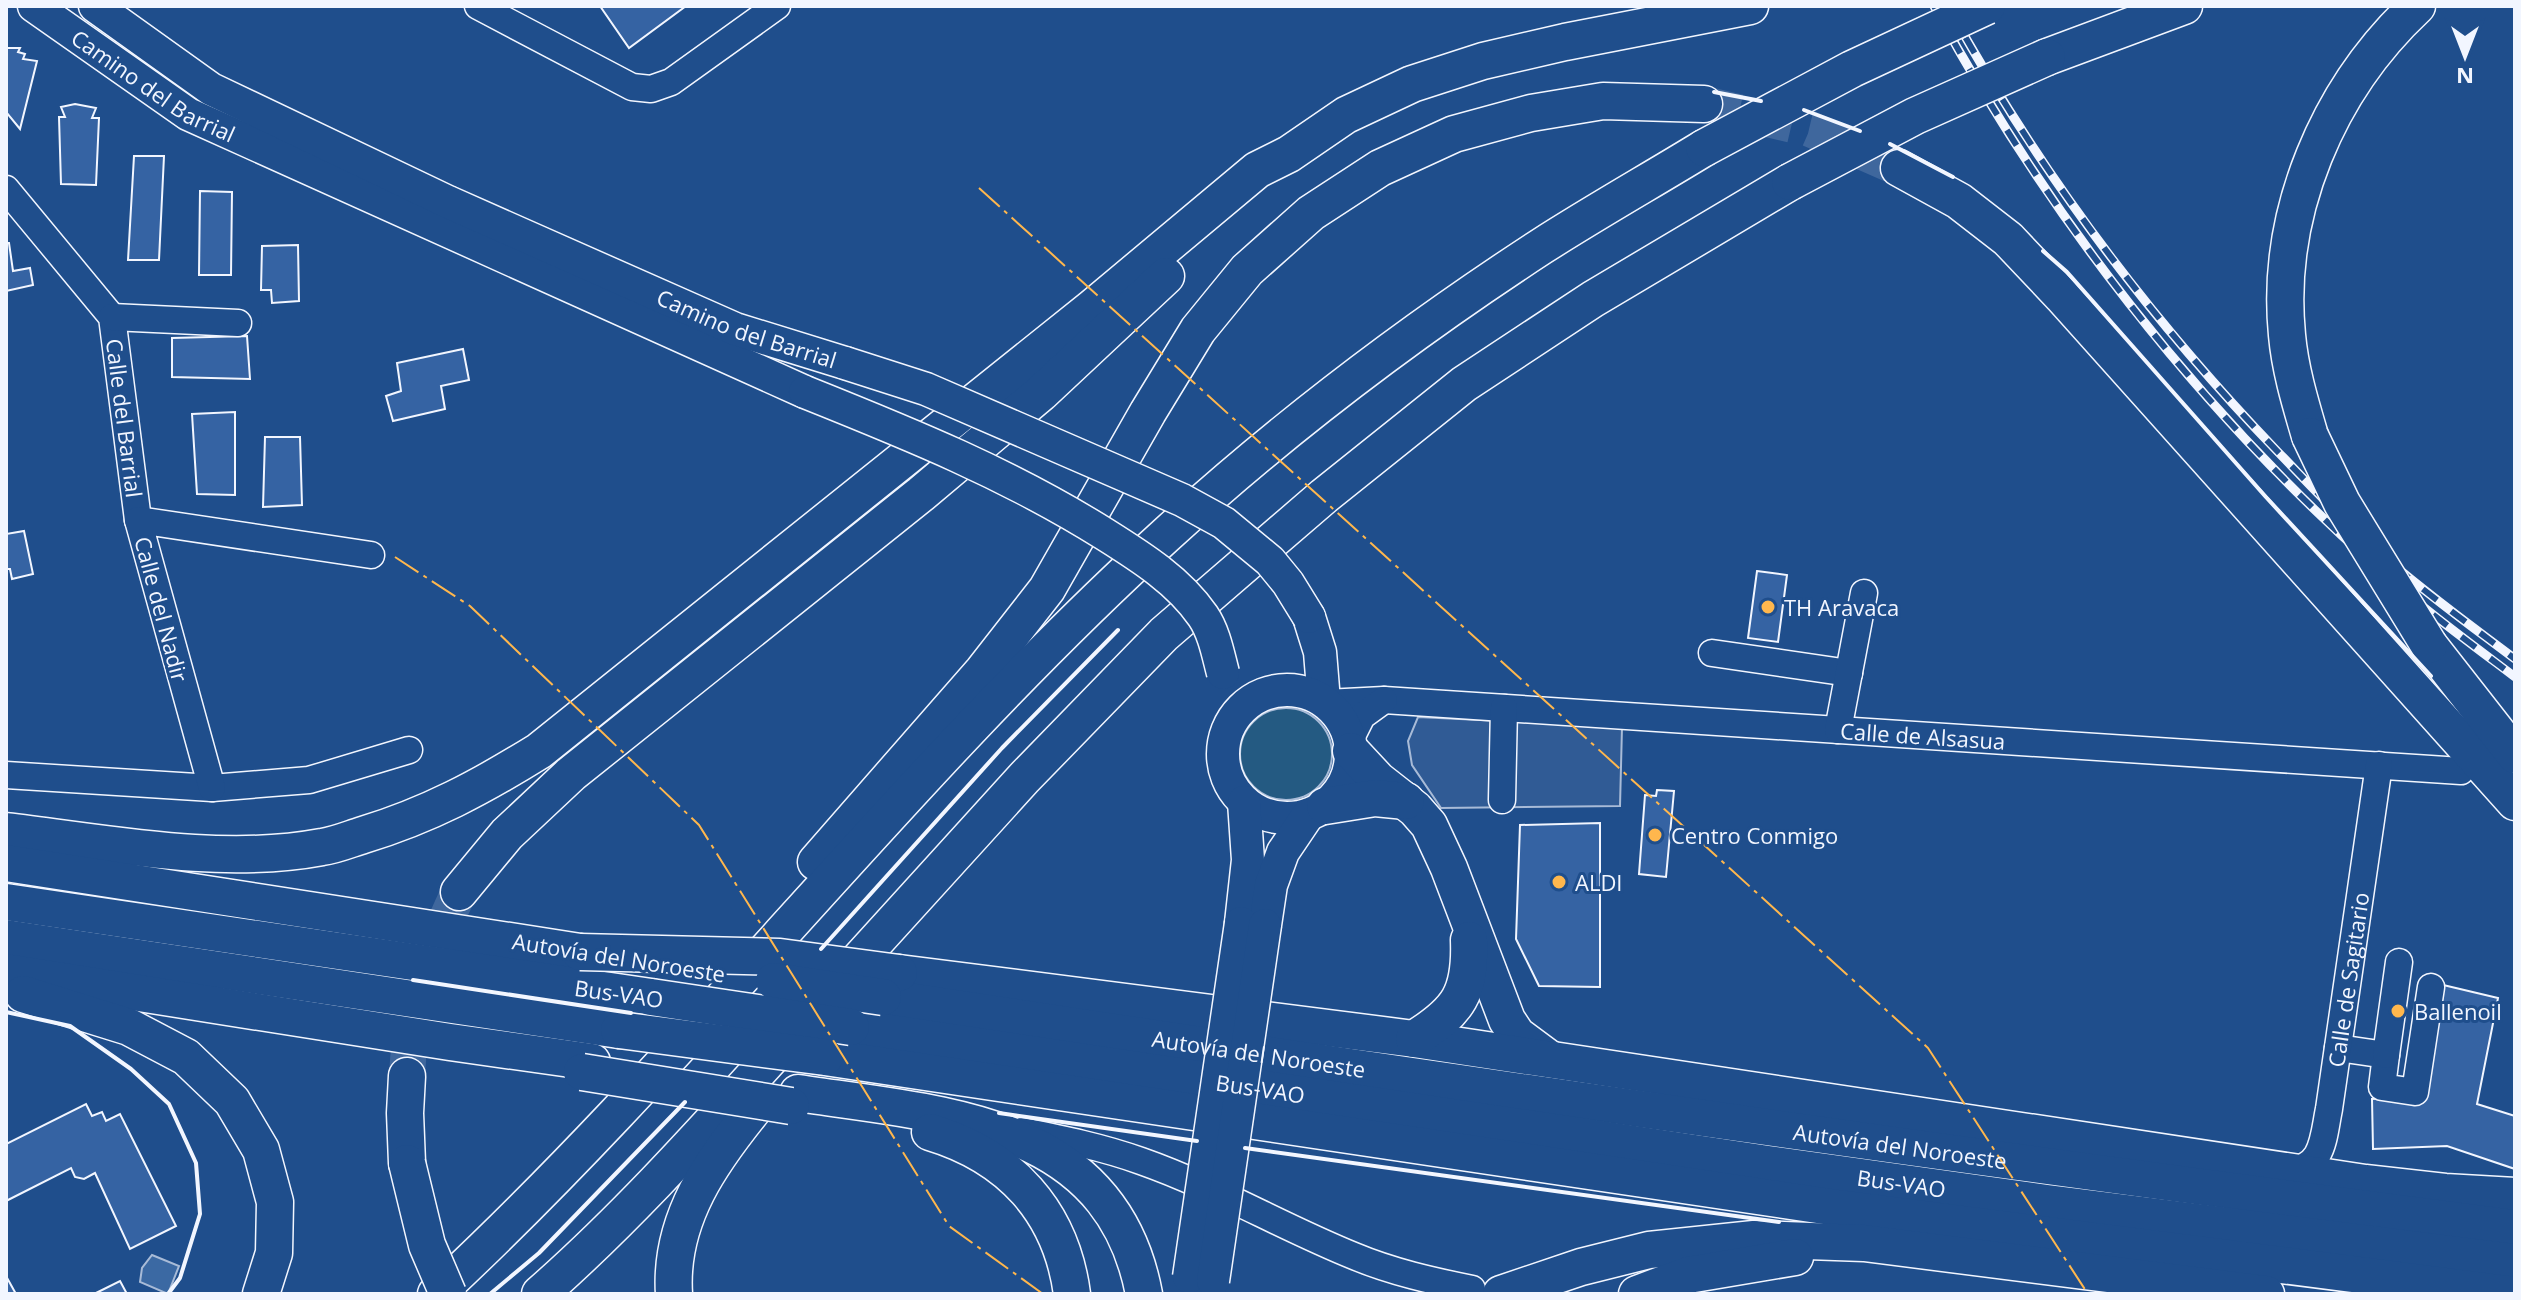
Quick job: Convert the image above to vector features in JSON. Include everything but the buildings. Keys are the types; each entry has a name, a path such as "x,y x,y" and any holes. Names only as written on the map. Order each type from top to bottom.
{"highway":[{"path":"6,831 177,851 248,854 323,847 405,822 478,789 539,751 1092,308 1257,170 1289,154 1346,115 1412,84 1483,61 1750,6"},
{"path":"436,1294 500,1235 603,1129 983,716 1166,535 1280,438 1422,328 1543,246 1704,148 1852,69 1987,6"},
{"path":"540,1294 579,1260 713,1120 1024,778 1164,634 1324,496 1464,384 1593,299 1790,182 1915,116 2047,57 2184,6"},
{"path":"2417,6 2381,44 2343,96 2314,150 2293,226 2285,306 2292,368 2310,436 2342,503 2429,645 2515,755"},
{"path":"603,1129 750,935 983,671 1047,589 1198,330 1247,270 1311,213 1369,175 1454,134 1531,113 1603,101 1704,104"},
{"path":"459,892 507,834 571,774 921,494 1041,393 1265,183 1289,154"},
{"path":"1899,168 1959,201 2008,239 2515,802"},
{"path":"1350,746 1378,780 1423,817 1440,846 1507,1020 1517,1035 1550,1059"},
{"path":"674,1294 677,1245 692,1197 708,1168 1024,778"},
{"path":"1316,810 1375,798 1406,801"},
{"name":"Autovía del Noroeste","path":"6,863 580,952 891,985 1396,1075 2060,1170 2515,1228"},
{"name":"Bus-VAO","path":"6,902 1783,1166 2515,1262"},
{"path":"1414,1039 1451,1013 1465,989 1470,958 1469,922"},
{"path":"6,938 1831,1207 2508,1294"},
{"path":"6,972 450,1042 524,1062 587,1067 795,1100 948,1116 1013,1135 1066,1162 1106,1204 1131,1243 1144,1294"},
{"path":"891,985 1414,1039 2285,1171 2445,1192 2515,1196"},
{"path":"6,990 38,997 129,1027 186,1057 232,1101 261,1150 275,1202 274,1253 261,1294"},
{"path":"407,1076 407,1163 427,1245 448,1294"},
{"path":"795,1100 911,1126 955,1140 989,1159 1020,1181 1050,1222 1069,1271 1072,1294"},
{"path":"1487,1292 1638,1253 1709,1242 1754,1239 1894,1246 2266,1294"},
{"path":"1637,1294 1688,1275 1788,1257 1899,1263 2141,1294"}],"main road":[{"name":"Camino del Barrial","path":"34,6 188,114 805,392 917,437 1027,487 1121,544 1173,582 1192,601 1205,619 1223,673 1229,726"},
{"name":"Camino del Barrial","path":"95,6 211,89 448,202 735,329 926,389 1182,500 1224,523 1270,561 1309,617 1320,652 1325,702"},
{"path":"1253,924 1283,852 1316,810 1342,788 1351,764 1345,726 1325,702 1294,691 1272,692 1251,701 1229,726 1223,753 1228,780 1244,802 1274,817 1291,818 1316,810"},
{"path":"1200,1286 1253,924 1244,802"}],"street":[{"path":"478,6 632,87 651,89 671,82 777,6"},
{"name":"Calle del Barrial","path":"6,189 112,317 138,520"},
{"name":"Calle del Barrial","path":"112,317 238,323"},
{"name":"Calle del Nadir","path":"212,788 138,520 371,555"},
{"path":"1838,730 1864,593"},
{"path":"1712,653 1849,673"},
{"path":"1350,746 1362,716 1384,700"},
{"name":"Calle de Alsasua","path":"1325,702 1384,700 2461,771"},
{"path":"1502,800 1504,708"},
{"path":"6,775 212,788 309,780 409,750"},
{"name":"Calle de Sagitario","path":"2285,1171 2305,1167 2318,1158 2329,1109 2379,765"},
{"path":"2399,962 2382,1087 2415,1092 2431,987"},
{"path":"2338,1048 2386,1055"},
{"path":"948,1116 1091,1145 1141,1161 1207,1188 1356,1258 1427,1279 1487,1292"}],"shaded area":[{"path":"1286,708 1303,712 1318,722 1328,737 1332,754 1328,771 1318,786 1303,796 1286,800 1269,796 1254,786 1244,771 1240,754 1244,737 1254,722 1269,712"},
{"path":"1418,717 1622,727 1620,806 1441,808 1412,765 1408,741"},
{"path":"152,1255 179,1266 168,1294 140,1282 142,1268"}],"tunnel":[{"path":"1704,104 1810,129 1899,168"},
{"path":"407,1076 412,1027 423,981 459,892"}],"railway":[{"path":"1934,6 2025,158 2076,232 2186,373 2246,440 2373,564 2515,677"},
{"path":"1948,6 1982,67 2058,184 2098,240 2185,349 2278,452 2355,530 2414,582 2515,659"}],"wall":[{"path":"1714,92 1761,101"},
{"path":"1804,110 1860,131"},
{"path":"1890,144 1953,177"},
{"path":"2043,251 2067,272 2265,496 2431,676"},
{"path":"821,949 1002,748 1118,630"},
{"path":"413,980 631,1013"},
{"path":"6,1012 70,1026 131,1069 169,1104 196,1163 200,1214 180,1278 168,1294"},
{"path":"490,1294 539,1253 685,1102"},
{"path":"999,1113 1197,1141"},
{"path":"1245,1148 1779,1222"}],"power":[{"path":"979,188 1928,1048 2088,1294"},
{"path":"395,557 470,606 699,825 949,1226 1043,1294"}],"place":[{"name":"TH Aravaca","path":"1768,607"},
{"name":"Centro Conmigo","path":"1655,835"},
{"name":"ALDI","path":"1559,882"},
{"name":"Ballenoil","path":"2398,1011"}]}
